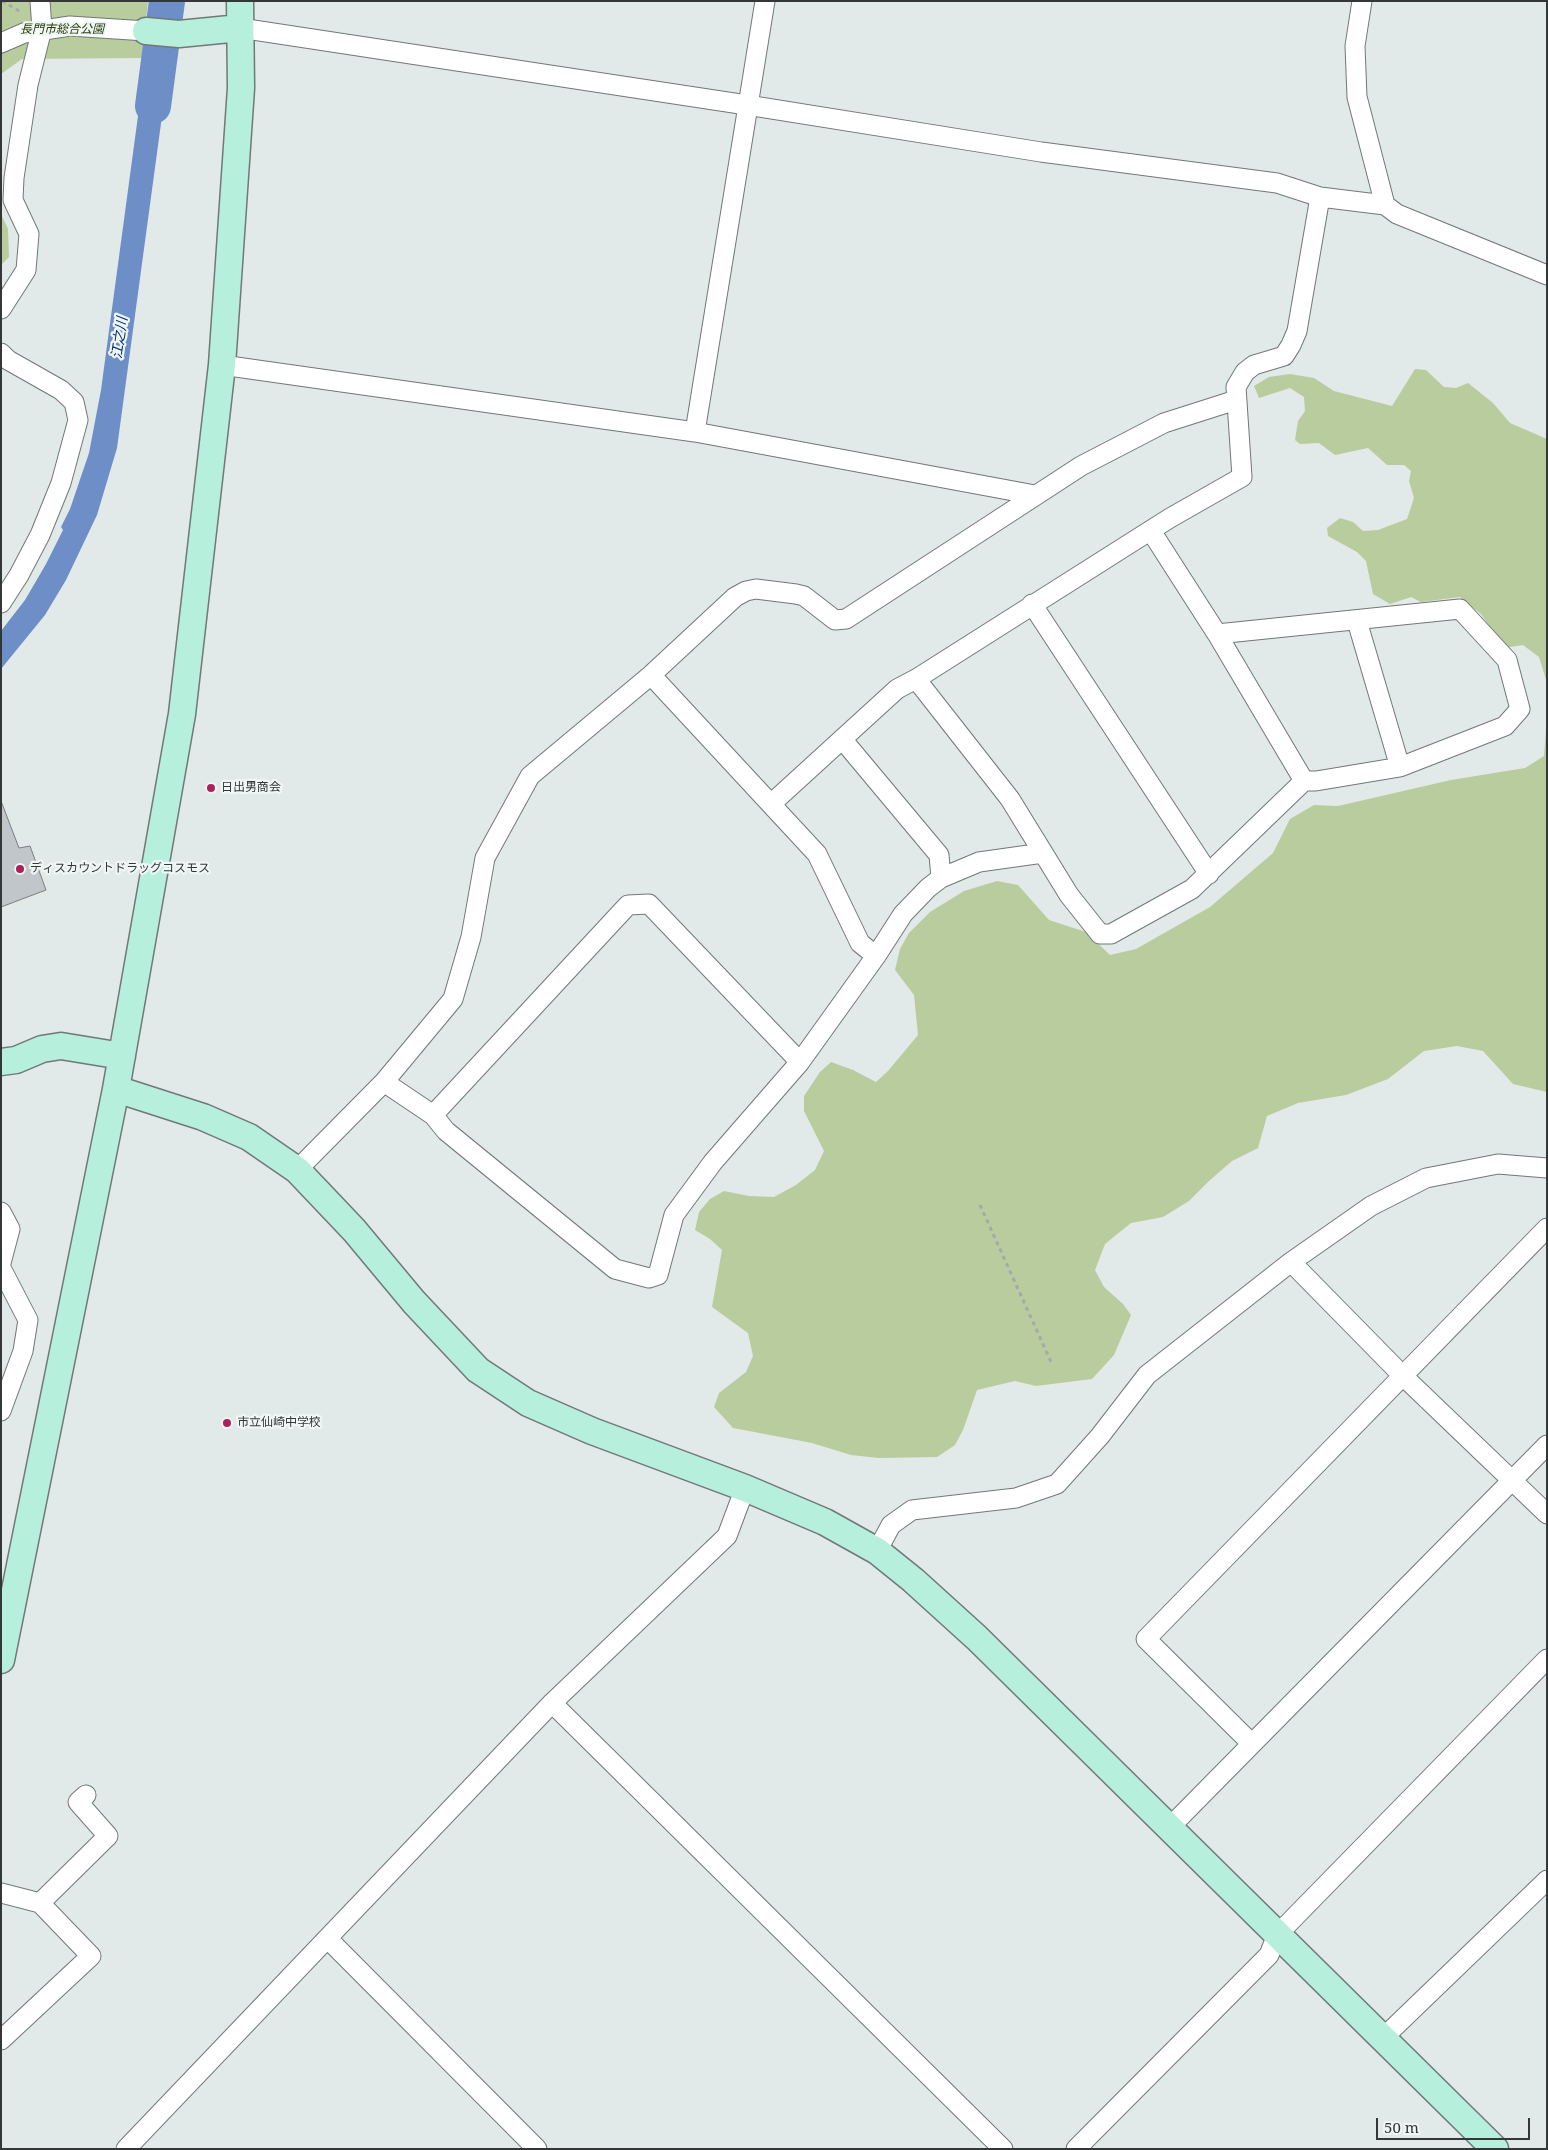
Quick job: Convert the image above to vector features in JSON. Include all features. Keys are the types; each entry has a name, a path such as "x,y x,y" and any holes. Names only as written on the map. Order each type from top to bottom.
{"street":[{"path":"1,308 26,270 29,234 13,200 14,178 28,85 42,29 40,1"},
{"path":"1,1660 116,1089 182,714 222,365 240,97 240,1"},
{"path":"695,432 765,1"},
{"path":"1362,1 1355,46 1357,97 1385,205"},
{"path":"1,43 24,33 70,26 179,34 240,28 1041,152 1277,184 1320,197 1385,205 1397,214 1547,276"},
{"path":"772,804 897,689 916,679 1032,604 1242,477 1236,387 1245,372 1254,365 1284,356 1292,345 1320,197"},
{"path":"1,353 8,360 61,390 74,402 78,420 61,483 40,535 19,575 1,603"},
{"path":"222,365 695,432 1035,495"},
{"path":"297,1170 384,1082 453,999 471,937 485,858 530,776 651,675 735,597 746,591 765,589 796,594 804,596 835,620 846,618 1081,466 1164,424 1236,400"},
{"path":"1151,531 1216,634 1304,781"},
{"path":"1032,604 1209,874"},
{"path":"916,679 1010,799 1069,895 1100,934 1111,934 1192,889 1304,781 1316,781 1400,767 1505,726 1520,709 1507,660 1460,610 1216,634"},
{"path":"1357,621 1400,767"},
{"path":"651,675 817,854 860,943 876,956"},
{"path":"842,739 939,855 941,878"},
{"path":"384,1082 433,1115 446,1131 615,1268 649,1278 658,1274 674,1215 713,1162 800,1062 876,956 902,914 941,878 979,862 1044,853"},
{"path":"433,1115 628,905 649,904 800,1062"},
{"path":"1,1062 16,1060 42,1049 61,1046 122,1056"},
{"path":"116,1089 203,1117 249,1137 297,1170 354,1230 414,1302 478,1370 536,1407 592,1432 745,1488 825,1522 877,1551 913,1580 977,1638 1495,2149"},
{"path":"877,1551 891,1525 912,1510 1016,1498 1057,1484 1100,1436 1147,1375 1291,1262 1371,1206 1426,1178 1498,1164 1547,1168"},
{"path":"1,1212 10,1229 1,1263"},
{"path":"1251,1743 1146,1639 1547,1228"},
{"path":"1291,1262 1403,1376 1547,1514"},
{"path":"1,1268 28,1320 23,1351 1,1411"},
{"path":"1168,1828 1547,1445"},
{"path":"126,2149 552,1703 726,1536 745,1488"},
{"path":"1076,2149 1269,1955 1277,1936 1547,1659"},
{"path":"552,1703 1003,2149"},
{"path":"40,1903 108,1836 78,1802 86,1795"},
{"path":"1383,2038 1547,1880"},
{"path":"1,1893 40,1903 91,1956 1,2040"},
{"path":"328,1939 537,2149"}],"path":[{"path":"2,1 24,15"},
{"path":"980,1205 1052,1364"}],"green space":[{"name":"長門市総合公園","path":"1,1 148,1 142,58 22,59 1,74"},
{"path":"1,214 8,229 9,257 1,265"},
{"path":"1415,369 1426,370 1444,387 1456,388 1468,383 1493,403 1510,423 1547,439 1547,683 1539,657 1523,645 1504,648 1481,614 1460,597 1421,602 1411,597 1390,604 1373,594 1366,561 1357,552 1328,536 1327,528 1340,518 1353,522 1363,531 1378,530 1407,519 1414,498 1409,481 1411,471 1404,465 1387,465 1368,448 1335,455 1319,443 1300,444 1295,440 1298,421 1305,411 1304,397 1290,388 1259,398 1254,386 1269,377 1290,374 1314,378 1334,391 1392,406"},
{"path":"1547,718 1547,1092 1513,1084 1483,1051 1457,1046 1424,1051 1388,1079 1346,1095 1298,1103 1267,1116 1258,1148 1232,1161 1189,1201 1163,1217 1131,1223 1105,1244 1095,1270 1104,1287 1123,1304 1131,1315 1114,1355 1092,1379 1036,1386 1015,1381 977,1390 963,1430 955,1445 937,1457 879,1458 851,1455 812,1443 733,1428 714,1407 719,1393 746,1372 753,1356 748,1333 712,1307 722,1250 710,1239 695,1230 699,1212 710,1199 724,1191 749,1196 774,1197 796,1185 815,1170 824,1151 804,1111 804,1096 820,1072 831,1062 853,1070 876,1082 888,1071 918,1035 914,995 895,970 900,949 909,933 930,912 964,891 997,881 1018,885 1049,920 1086,932 1110,955 1136,949 1210,907 1273,853 1290,819 1314,805 1338,806 1451,780 1525,768 1544,756"}],"water":[{"path":"153,57 170,57 117,448 97,515 66,580 45,615 1,669 1,631 25,600 63,530 61,527 70,509 89,453 101,390 143,79 148,79"}],"building":[{"name":"ディスカウントドラッグコスモス","path":"1,801 19,848 30,846 46,890 1,907"}],"waterway":[{"name":"江之川","path":"153,106 167,1"}],"place":[{"name":"日出男商会","path":"211,788"},
{"name":"ディスカウントドラッグコスモス","path":"20,869"},
{"name":"市立仙崎中学校","path":"227,1423"}]}
